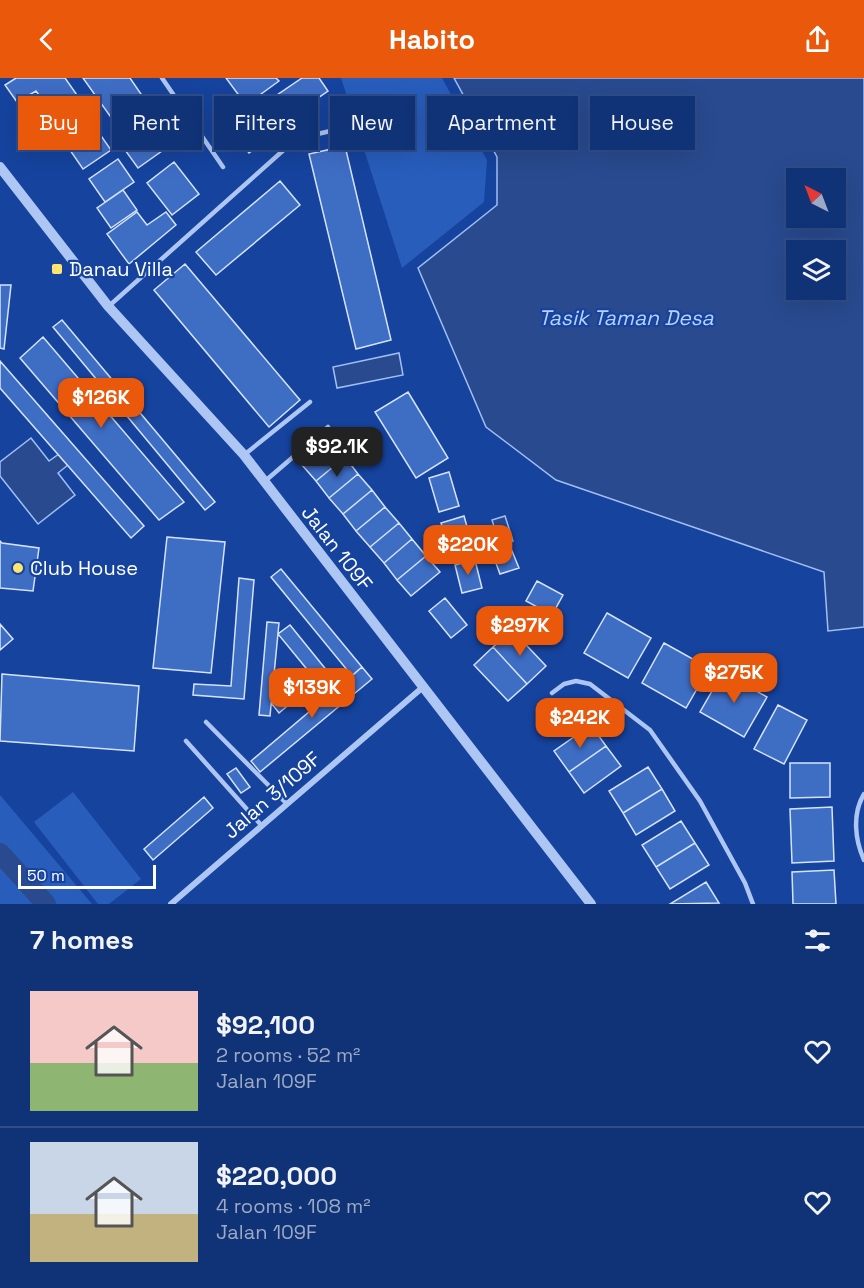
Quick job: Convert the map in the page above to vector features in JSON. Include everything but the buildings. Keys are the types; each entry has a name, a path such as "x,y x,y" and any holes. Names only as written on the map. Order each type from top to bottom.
{"street":[{"name":"Jalan 109F","path":"0,167 108,306 244,456 591,904"},
{"name":"Jalan 3/109F","path":"171,904 423,687"}],"lane":[{"path":"162,78 223,167"},
{"path":"108,306 296,140 330,131"},
{"path":"244,456 309,402"},
{"path":"264,482 328,428"},
{"path":"552,693 564,684 576,681 590,684 650,730 700,801 745,883 753,904"},
{"path":"206,722 287,804"},
{"path":"186,741 262,826"},
{"path":"864,794 860,801 856,822 857,844 864,860"}],"shaded area":[{"path":"341,78 442,78 452,96 427,96 427,150 482,150 487,160 484,202 402,268 364,150 415,150 415,96 347,96"},
{"path":"73,792 141,879 109,904 98,904 34,822"},
{"path":"0,795 92,904 0,904"}],"water":[{"name":"Tasik Taman Desa","path":"454,78 864,78 864,627 828,631 824,572 556,480 486,427 418,268 497,205 497,157 493,150 578,150 578,96 464,96"},
{"path":"399,353 403,375 337,388 333,367"},
{"path":"31,438 49,461 59,454 68,465 58,473 75,495 38,524 0,476 0,462"},
{"path":"505,516 513,541 500,545 492,520"}],"waterway":[{"path":"0,853 46,904"}],"place":[{"name":"Danau Villa","path":"57,269"},
{"name":"Club House","path":"18,568"}]}
